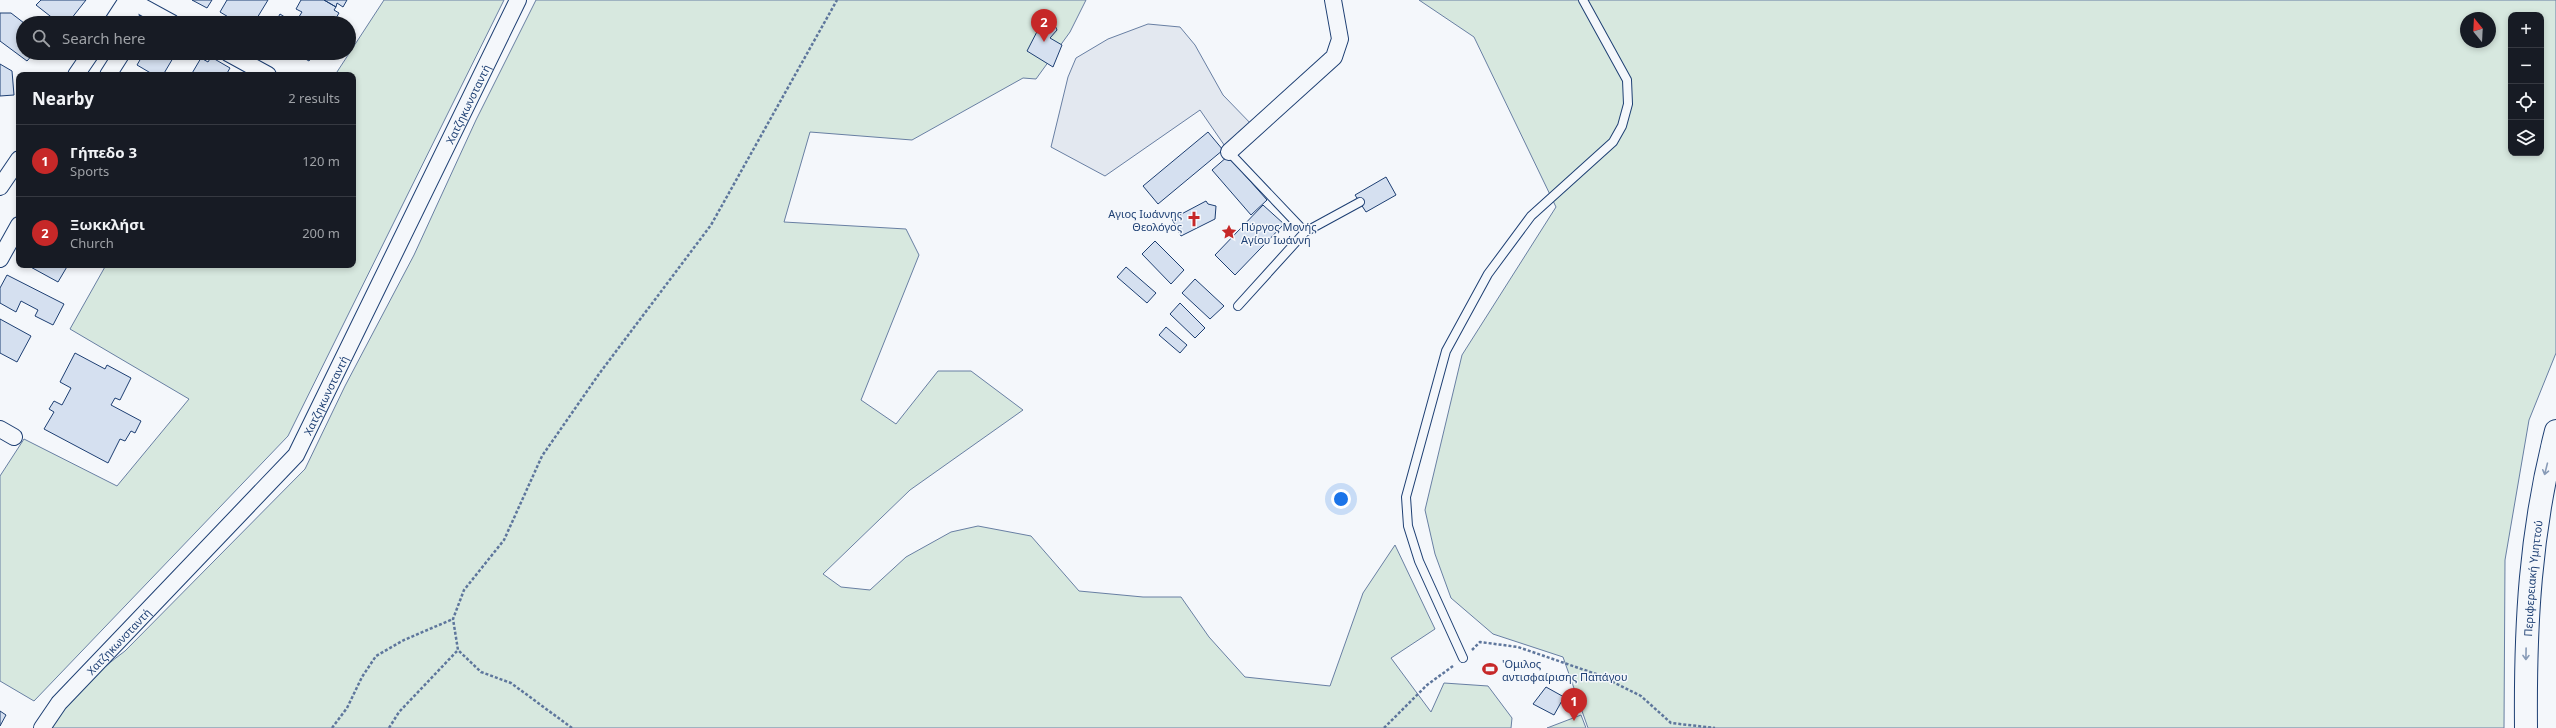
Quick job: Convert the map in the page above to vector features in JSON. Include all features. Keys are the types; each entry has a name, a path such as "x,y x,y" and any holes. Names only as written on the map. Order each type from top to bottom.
{"highway":[{"name":"Περιφερειακή Υμηττού","path":"2526,728 2527,612 2532,548 2545,476 2556,431"}],"street":[{"path":"117,16 129,0"},
{"path":"129,0 131,16"},
{"path":"129,0 159,16"},
{"name":"Χατζηκωνσταντή","path":"42,728 59,703 296,455 518,0"},
{"path":"1229,152 1334,57 1340,40 1333,0"},
{"path":"78,72 86,60"},
{"path":"110,72 118,60"},
{"path":"241,60 263,72"},
{"path":"0,187 16,164"},
{"path":"0,259 16,230"},
{"path":"0,429 14,437"}],"lane":[{"path":"1463,658 1419,561 1408,526 1406,497 1446,351 1488,274 1531,216 1609,146 1622,126 1628,104 1627,80 1584,0"},
{"path":"1229,152 1305,232"},
{"path":"1238,306 1305,232 1360,202"}],"path":[{"path":"572,728 511,683 481,672 458,650 453,619 464,590 504,540 542,456 599,374 711,226 837,0"},
{"path":"332,728 347,708 362,677 376,656 404,640 453,619"},
{"path":"1384,728 1427,685 1463,658 1480,642 1518,647 1599,675 1641,696 1671,723 1715,728"},
{"path":"389,728 399,712 458,650"}],"shaded area":[{"path":"384,0 504,0 288,436 34,701 0,681 0,476 24,439 117,486 189,399 70,329 104,268 356,268 356,72 337,72 345,60 356,60 356,43"},
{"path":"536,0 1086,0 1070,32 1036,79 1023,78 912,140 810,132 784,222 906,229 919,255 861,400 896,424 938,371 971,371 1023,410 910,490 823,574 841,587 870,590 906,557 951,532 978,526 1031,536 1079,591 1143,597 1181,597 1209,637 1245,677 1330,686 1363,593 1395,545 1435,629 1391,658 1431,712 1444,683 1488,686 1512,718 1511,728 50,728 84,686 125,651 305,469 345,386 414,255 476,120"},
{"path":"1419,0 2556,0 2556,353 2529,420 2505,560 2504,728 1588,728 1563,657 1493,634 1451,598 1435,554 1425,510 1462,355 1556,207 1474,37"},
{"path":"1148,24 1180,27 1195,45 1223,95 1255,128 1229,152 1200,110 1105,176 1051,147 1068,77 1076,58 1108,39"},
{"path":"1581,715 1586,728 1547,728"}],"building":[{"path":"41,0 86,0 73,16 50,16 36,5"},
{"path":"192,0 212,0 207,8"},
{"path":"227,0 268,0 258,16 227,16 220,12"},
{"path":"301,0 324,0 336,7 334,10 339,13 337,16 299,16 302,12 296,9"},
{"path":"324,0 347,0 343,7 337,3 336,7"},
{"path":"0,13 11,13 16,17 16,53 0,41"},
{"path":"1043,20 1054,23 1057,30 1050,38 1062,45 1053,67 1027,51"},
{"path":"140,60 172,60 165,72 149,72 137,65"},
{"path":"200,60 208,62 209,60 216,60 230,68 228,72 193,72"},
{"path":"0,64 12,71 14,95 0,96"},
{"path":"1208,132 1223,150 1158,204 1143,186"},
{"path":"1228,156 1267,200 1251,215 1212,170"},
{"path":"1386,177 1396,195 1366,212 1355,195"},
{"name":"Αγιος Ιωάννης Θεολόγος","path":"1206,201 1208,204 1216,206 1215,219 1181,236 1172,219"},
{"path":"1263,205 1284,224 1235,275 1215,255"},
{"path":"1155,241 1184,270 1171,284 1142,254"},
{"path":"1126,267 1156,293 1147,303 1117,277"},
{"path":"32,268 66,268 58,282"},
{"path":"7,275 64,304 53,325 35,316 38,310 21,301 16,312 0,303 0,288"},
{"path":"1195,279 1224,306 1210,319 1182,293"},
{"path":"1180,303 1205,328 1195,338 1170,314"},
{"path":"0,319 31,336 17,362 0,353"},
{"path":"1166,327 1187,345 1180,353 1159,335"},
{"path":"75,353 105,369 107,365 131,378 120,400 115,398 111,405 141,421 135,433 131,431 125,441 120,439 108,463 44,429 54,412 49,409 54,401 62,405 71,388 60,382"},
{"path":"1546,687 1564,697 1554,715 1533,704"},
{"path":"0,711 6,715 0,726"}],"place":[{"name":"Ξωκκλήσι","path":"1044,42"},
{"name":"Αγιος Ιωάννης Θεολόγος","path":"1194,219"},
{"name":"Πύργος Μονής Αγίου Ιωάννη","path":"1229,232"},
{"name":"'Ομιλος αντισφαίρισης Παπάγου","path":"1490,669"},
{"name":"Γήπεδο 3","path":"1574,721"}]}
